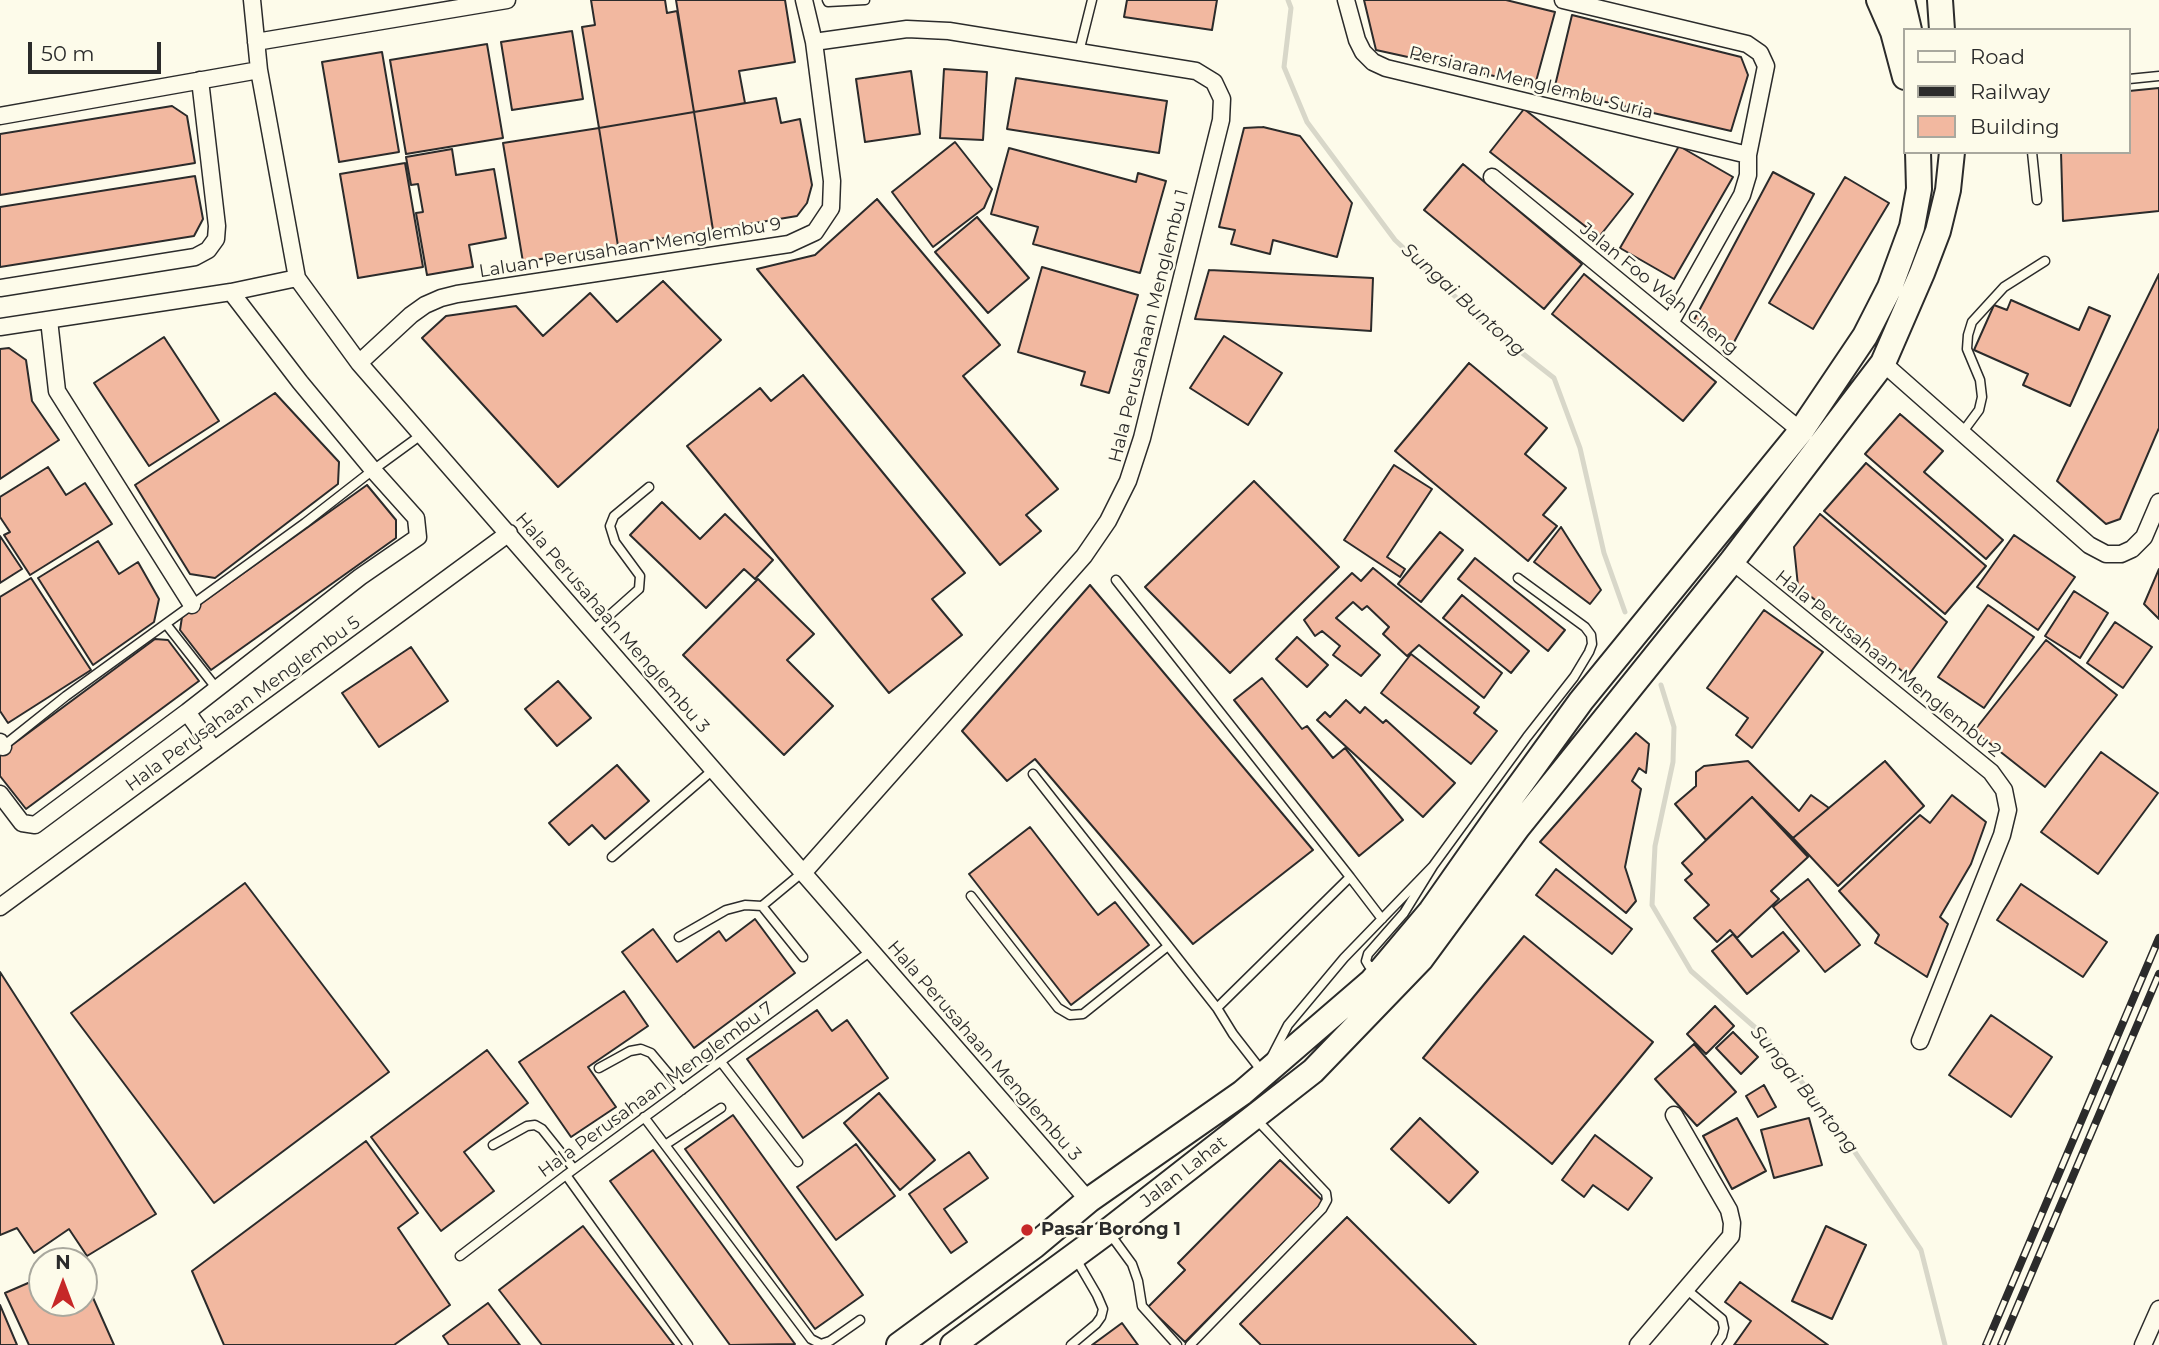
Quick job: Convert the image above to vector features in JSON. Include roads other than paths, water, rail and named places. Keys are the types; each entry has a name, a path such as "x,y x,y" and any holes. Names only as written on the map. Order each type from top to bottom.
{"main road":[{"path":"1879,0 1893,32 1904,74"},
{"path":"1902,0 1909,28"},
{"path":"1931,0 1941,18"},
{"path":"899,1345 1034,1246 1089,1201 1242,1093 1372,981 1432,911 1581,701 1801,431 1865,336 1890,287 1912,227 1919,189 1919,154"},
{"name":"Jalan Lahat","path":"953,1345 1108,1231 1313,1071 1421,959 1518,827 1732,561 1883,363 1938,232 1948,190 1952,154"},
{"path":"924,1345 1067,1232 1089,1207 1089,1201"},
{"path":"979,1345 1011,1302"}],"street":[{"name":"Hala Perusahaan Menglembu 3","path":"251,0 259,70 297,278 359,363 1089,1201"},
{"path":"256,42 507,0"},
{"name":"Laluan Perusahaan Menglembu 9","path":"359,363 411,315 441,298 789,244 815,232 831,208 832,181 814,42 804,0"},
{"name":"Persiaran Menglembu Suria","path":"1346,0 1363,52 1373,62 1387,68 1748,155"},
{"path":"1563,0 1747,44 1760,53 1766,66 1748,155 1748,175 1742,195 1670,323"},
{"name":"Hala Perusahaan Menglembu 1","path":"804,872 1084,556 1108,521 1128,481 1142,438 1221,120 1222,99 1213,82 1196,71 928,29 886,30 814,42"},
{"path":"0,116 259,70"},
{"path":"0,288 195,257 208,250 216,239 218,226 200,80"},
{"name":"Jalan Foo Wah Cheng","path":"1492,177 1801,431"},
{"path":"0,327 231,292 297,278"},
{"path":"0,794 22,823 35,825 187,712 360,577 418,537 416,518 300,382 231,292"},
{"path":"49,320 57,391 192,605"},
{"path":"1883,363 2089,545 2106,554 2121,554 2132,549 2144,537 2159,502"},
{"name":"Hala Perusahaan Menglembu 5","path":"0,907 509,533"},
{"name":"Hala Perusahaan Menglembu 2","path":"1732,561 1991,772 2004,790 2008,810 2002,835 1920,1041"},
{"path":"187,712 214,750"},
{"path":"1638,1345 1731,1236 1729,1210 1674,1115"},
{"path":"2143,1345 2159,1309"}],"lane":[{"path":"827,0 865,0"},
{"path":"1079,52 1092,0"},
{"path":"2131,79 2159,76"},
{"path":"2032,154 2037,200"},
{"path":"1962,433 1979,410 1982,397 1980,380 1967,349 1972,322 2004,287 2045,261"},
{"path":"1,746 422,435"},
{"path":"593,630 639,589 640,576 615,542 610,526 614,516 649,487"},
{"path":"1390,960 1369,967 1366,961 1368,954 1404,913 1433,866 1574,677 1592,644 1586,627 1518,579"},
{"path":"1116,580 1382,919"},
{"path":"166,624 217,689"},
{"path":"612,857 714,769"},
{"path":"1033,774 1217,1008 1264,1074 1288,1025 1344,958 1433,866"},
{"path":"679,937 726,910 745,905 762,906 804,872"},
{"path":"1217,1008 1350,877"},
{"path":"971,896 1058,1008 1070,1016 1083,1014 1168,946"},
{"path":"762,906 803,957"},
{"name":"Hala Perusahaan Menglembu 7","path":"460,1256 871,951"},
{"path":"599,1068 630,1051 641,1049 651,1053 682,1090"},
{"path":"721,1062 798,1162"},
{"path":"665,1145 721,1108"},
{"path":"644,1117 811,1339 821,1344 830,1341 860,1320"},
{"path":"1190,1345 1322,1209 1327,1200 1326,1193 1254,1117"},
{"path":"492,1145 527,1126 535,1125 542,1129 574,1169"},
{"path":"566,1175 688,1345"},
{"path":"1108,1231 1132,1264 1142,1306 1177,1345"},
{"path":"1071,1345 1096,1324 1103,1309 1074,1256"},
{"path":"1686,1289 1722,1319 1724,1328 1716,1345"}],"waterway":[{"name":"Sungai Buntong","path":"1288,0 1291,8 1284,67 1307,122 1395,240 1480,320 1554,378 1580,448 1604,553 1625,612"},
{"name":"Sungai Buntong","path":"1661,685 1674,727 1673,762 1655,846 1652,905 1691,971 1767,1038 1842,1133 1921,1250 1945,1345"}],"railway":[{"path":"1986,1345 2159,938"},
{"path":"2001,1345 2159,974"}],"place":[{"name":"Pasar Borong 1","path":"1027,1230"}]}
